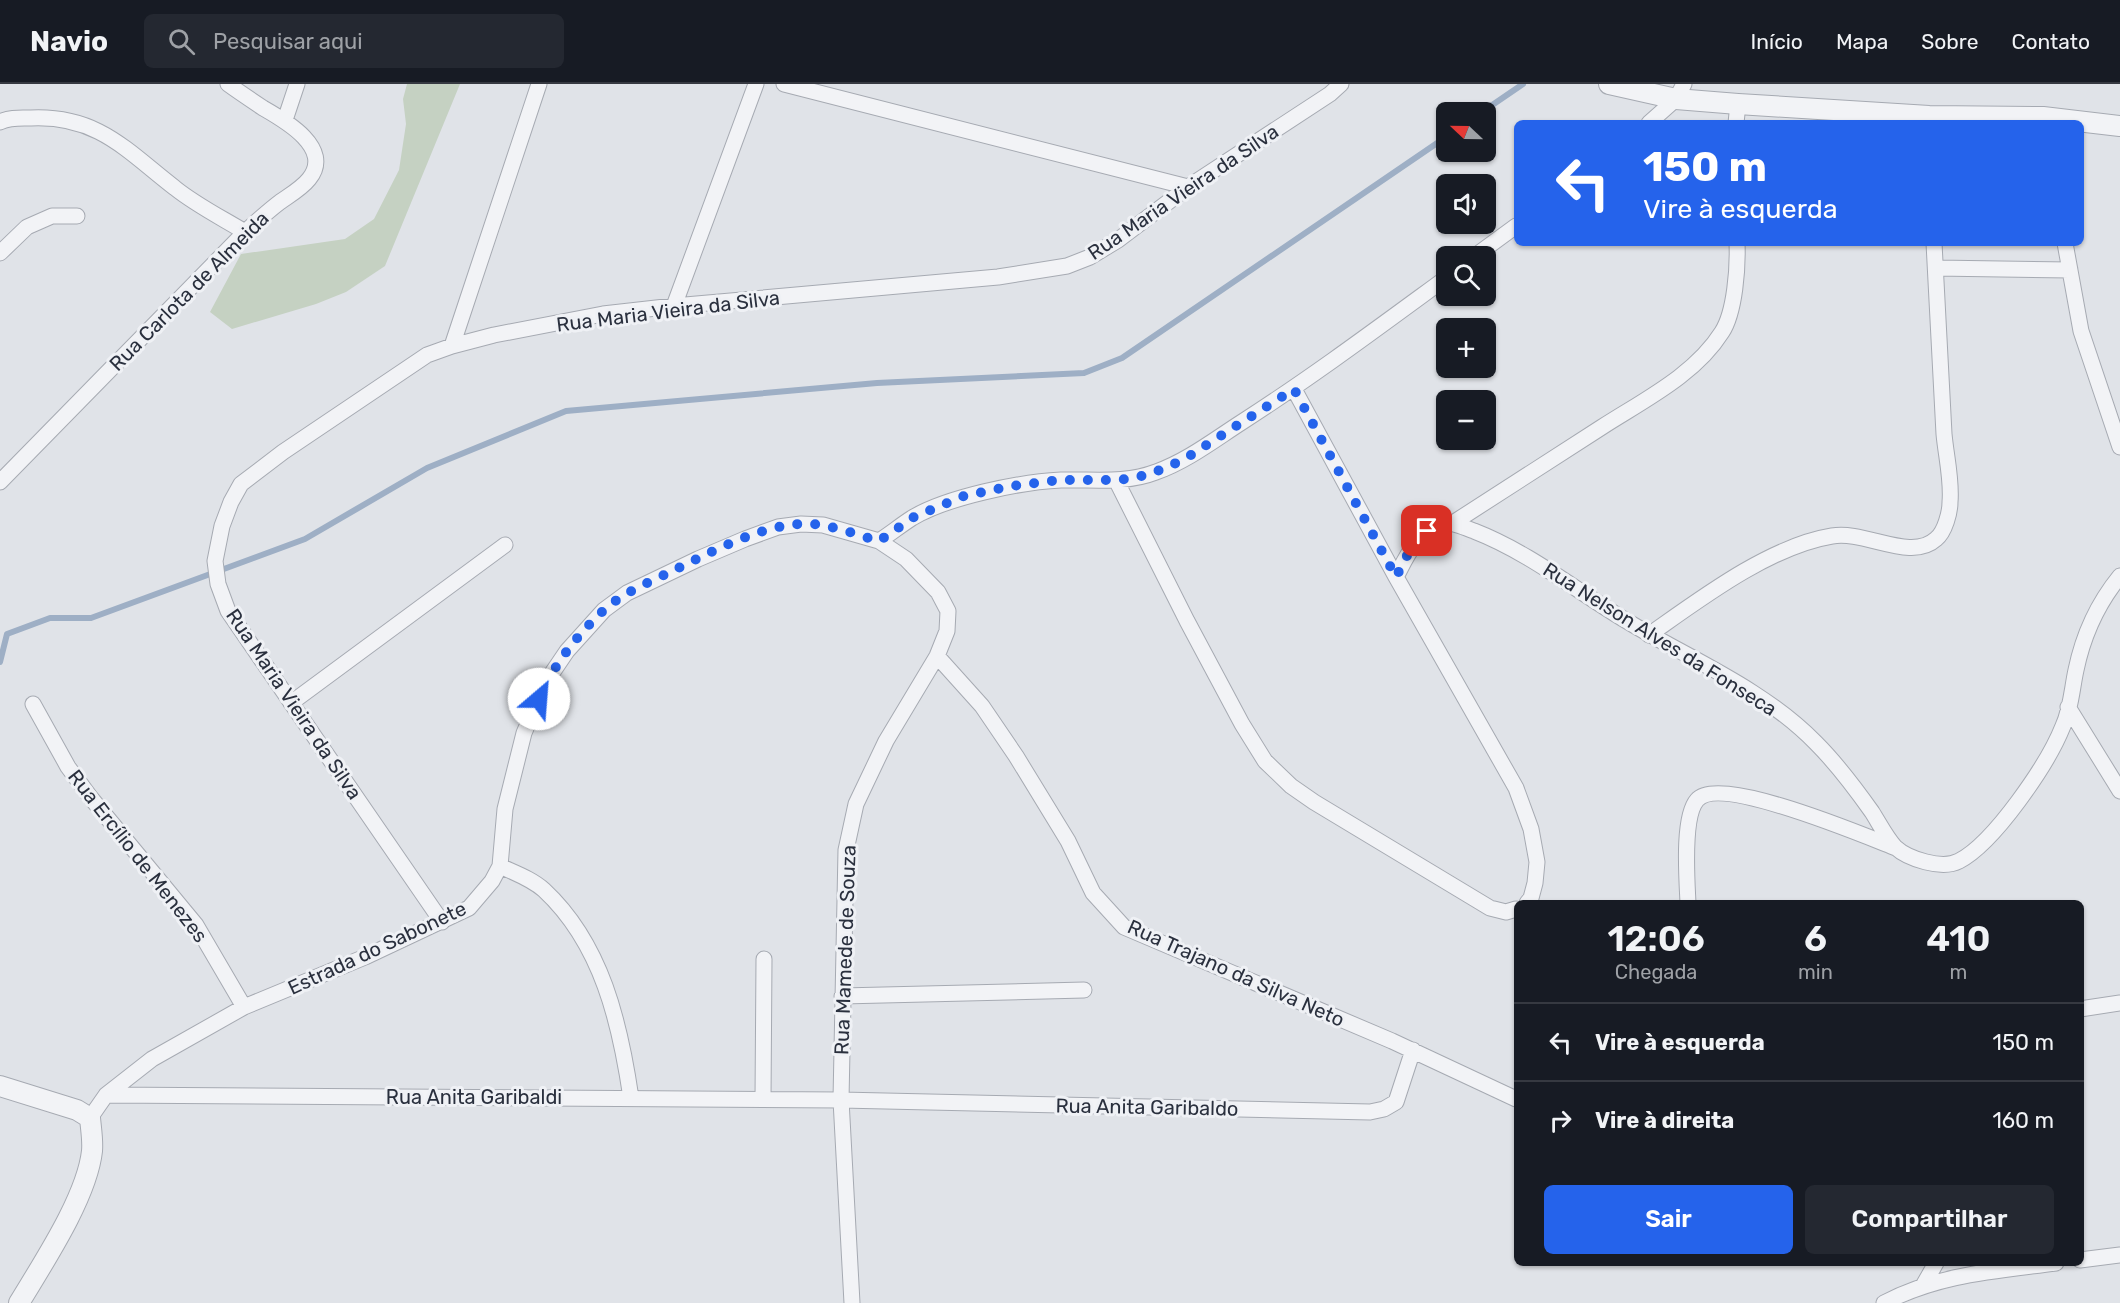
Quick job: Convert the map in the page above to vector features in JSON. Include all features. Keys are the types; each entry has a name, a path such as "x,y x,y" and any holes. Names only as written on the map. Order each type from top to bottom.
{"street":[{"name":"Rua Carlota de Almeida","path":"0,482 244,232 278,203 308,182 314,173 315,154 303,135 285,120 228,84"},
{"path":"285,120 297,84"},
{"path":"452,346 539,84"},
{"path":"674,306 756,84"},
{"path":"784,84 1188,187"},
{"name":"Rua Maria Vieira da Silva","path":"442,922 228,611 218,584 215,561 222,526 241,484 283,452 427,355 452,346 494,335 603,314 998,277 1067,266 1090,257 1118,240 1188,187 1330,94 1341,84"},
{"path":"1609,84 1680,91 1737,114 1929,120 2043,120"},
{"path":"1652,120 1680,91"},
{"path":"0,122 8,118 50,117 84,125 110,136 176,189 244,232"},
{"path":"2084,123 2120,126"},
{"path":"0,253 27,227 52,216 76,216"},
{"path":"1489,246 1514,227"},
{"path":"1396,577 1412,546 1427,531 1453,524 1668,384 1704,356 1724,329 1733,299 1738,261 1737,246"},
{"path":"1649,634 1713,591 1778,553 1812,540 1835,535 1886,542 1904,548 1924,548 1938,538 1945,523 1950,502 1934,246"},
{"path":"2066,246 2081,331 2120,447"},
{"path":"1936,268 2070,270"},
{"path":"879,541 914,517 964,496 1012,486 1059,480 1135,478 1183,460 1294,389 1436,285"},
{"path":"1294,389 1396,577 1516,788 1531,829 1537,862 1535,883 1529,900"},
{"path":"1116,480 1186,621 1242,724 1265,761 1291,786 1314,802 1490,908 1506,912 1514,910"},
{"name":"Estrada do Sabonete","path":"84,1114 152,1059 244,1006 365,957 469,908 492,881 500,866 505,809 524,733 546,682 567,651 604,610 627,593 698,559 778,527 801,524 824,525 879,541"},
{"name":"Rua Nelson Alves da Fonseca","path":"1453,524 1481,534 1525,556 1649,634 1734,679 1791,720 1816,742 1839,769 1896,848"},
{"name":"Rua Mamede de Souza","path":"852,1303 842,1100 846,850 856,804 886,741 937,656 947,631 948,611 938,592 923,576 906,559 879,541"},
{"path":"291,703 505,544"},
{"name":"Rua Nelson Alves da Fonseca","path":"1688,900 1686,858 1689,824 1698,798 1708,794 1730,793 1806,814 1896,848 1926,863 1942,865 1956,863 1974,852 1996,829 2023,793 2064,725 2083,644 2108,591 2120,576"},
{"name":"Rua Trajano da Silva Neto","path":"937,656 982,706 1016,756 1068,841 1093,893 1124,927 1413,1050 1514,1099"},
{"name":"Rua Ercílio de Menezes","path":"33,704 68,767 196,925 244,1006"},
{"path":"2068,707 2120,791"},
{"path":"500,866 525,877 543,890 570,920 599,969 623,1044 631,1098"},
{"path":"763,1099 764,959"},
{"path":"842,996 1084,990"},
{"path":"2084,1008 2120,1003"},
{"name":"Rua Anita Garibaldo","path":"842,1100 1370,1112 1396,1102 1413,1050"},
{"path":"0,1086 84,1114 92,1150 86,1176 51,1249 19,1303"},
{"name":"Rua Anita Garibaldi","path":"106,1095 842,1100"},
{"path":"2084,1260 2120,1255"},
{"path":"1924,1284 1934,1266"},
{"path":"1884,1303 1924,1284 1958,1275 2032,1266"}],"green space":[{"path":"407,84 460,84 385,266 346,292 316,304 232,329 210,312 241,254 345,239 374,219 399,170 406,124 403,99"}],"waterway":[{"path":"1496,102 1523,84"},
{"path":"0,662 7,634 50,618 91,618 305,539 427,468 566,411 877,383 1084,373 1122,358 1436,144"}],"route":[{"path":"539,699 546,682 567,651 604,610 627,593 745,539 778,527 801,524 824,525 879,541 914,517 964,496 1012,486 1059,480 1135,478 1183,460 1294,389 1396,577 1412,546 1427,531"}]}
